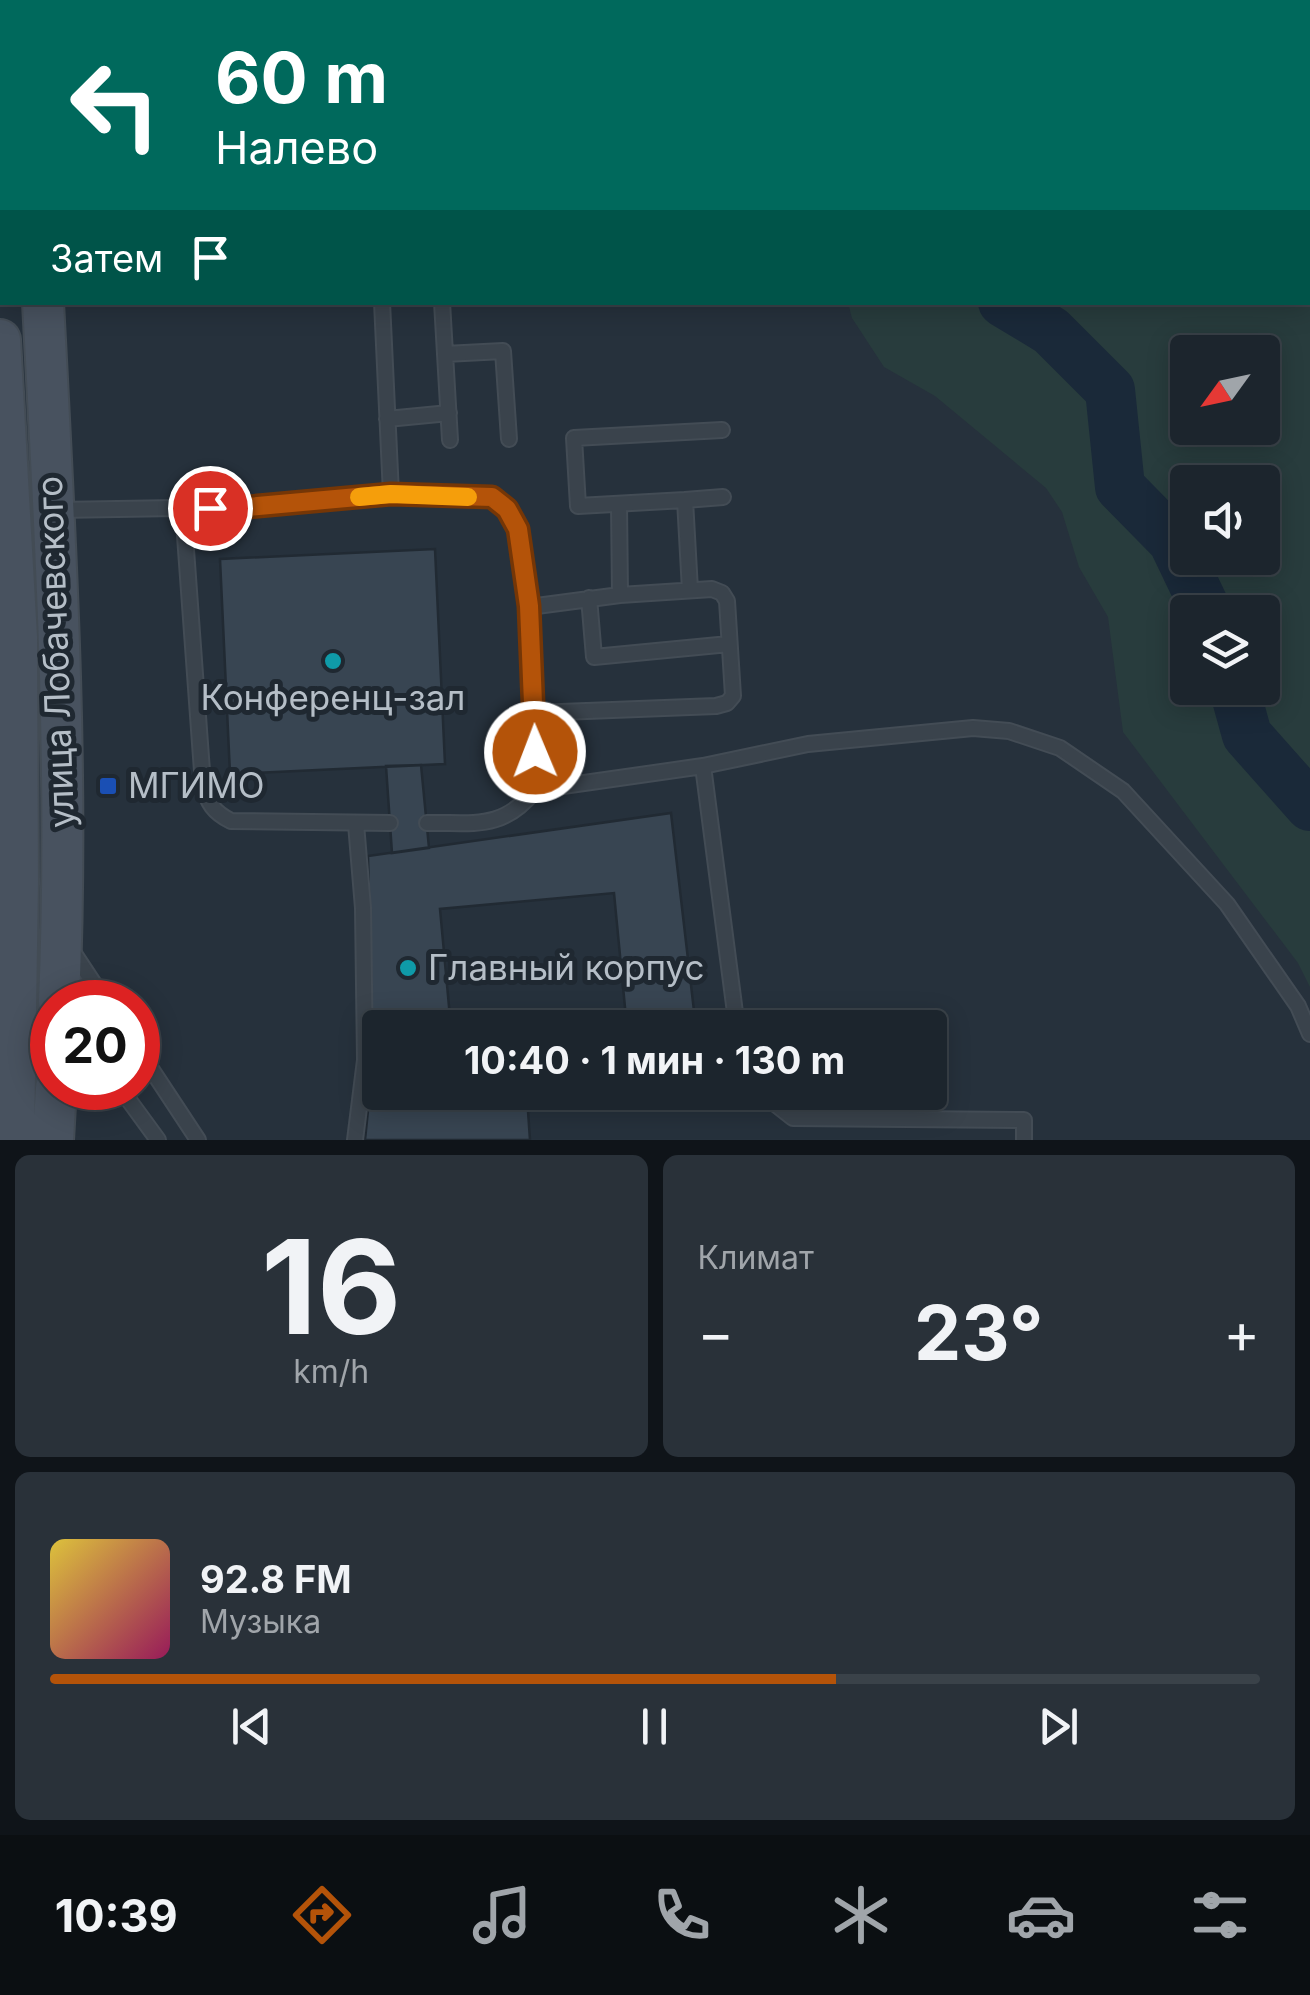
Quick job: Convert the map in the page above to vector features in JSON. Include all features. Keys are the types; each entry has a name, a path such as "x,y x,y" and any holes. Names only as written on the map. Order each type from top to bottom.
{"main road":[{"name":"улица Лобачевского","path":"43,305 62,788 61,980"},
{"name":"улица Лобачевского","path":"0,340 16,636 18,902 14,1140"},
{"path":"53,1140 55,1110"}],"lane":[{"path":"382,305 391,494"},
{"path":"442,305 450,440"},
{"path":"445,354 503,351 509,439"},
{"path":"387,419 449,412"},
{"path":"722,430 574,438 578,506 723,497"},
{"path":"54,510 236,508 391,494 492,497 507,509 518,529 529,606 535,790 521,808 502,818 488,822 426,823"},
{"path":"686,500 690,590"},
{"path":"618,504 620,595"},
{"path":"184,508 207,802 217,814 231,821 390,823"},
{"path":"529,606 712,589 726,601 733,696 716,706 535,713"},
{"path":"589,598 594,657 729,644"},
{"path":"535,790 704,766 808,744 973,728 1009,731 1060,748 1123,791 1227,904 1298,1006 1310,1034"},
{"path":"704,766 734,1010"},
{"path":"355,1140 365,1060 363,908 356,824"},
{"path":"62,934 92,980"},
{"path":"160,1082 198,1140"},
{"path":"136,1110 158,1140"},
{"path":"782,1110 792,1118 1024,1120 1024,1140"}],"green space":[{"path":"849,305 1310,305 1310,987 1298,963 1123,732 1108,617 1079,567 1062,512 1046,488 935,396 884,367 852,318"}],"building":[{"name":"Конференц-зал","path":"435,549 445,764 230,774 220,559"},
{"path":"421,765 429,848 392,853 386,766"},
{"name":"Главный корпус","path":"671,813 694,1010 625,1010 614,893 440,909 449,1010 372,1010 368,856"},
{"name":"Главный корпус","path":"368,1110 541,1110 528,1111 530,1140 365,1140"}],"waterway":[{"path":"1008,305 1051,331 1110,390 1120,487 1173,541 1199,595"},
{"path":"1239,705 1247,735 1310,806"}],"slow traffic":[{"path":"359,497 468,497"}],"place":[{"name":"Конференц-зал","path":"333,661"},
{"name":"МГИМО","path":"108,786"},
{"name":"Главный корпус","path":"408,968"}],"route":[{"path":"210,508 391,494 492,497 507,509 518,529 529,606 535,752"}]}
